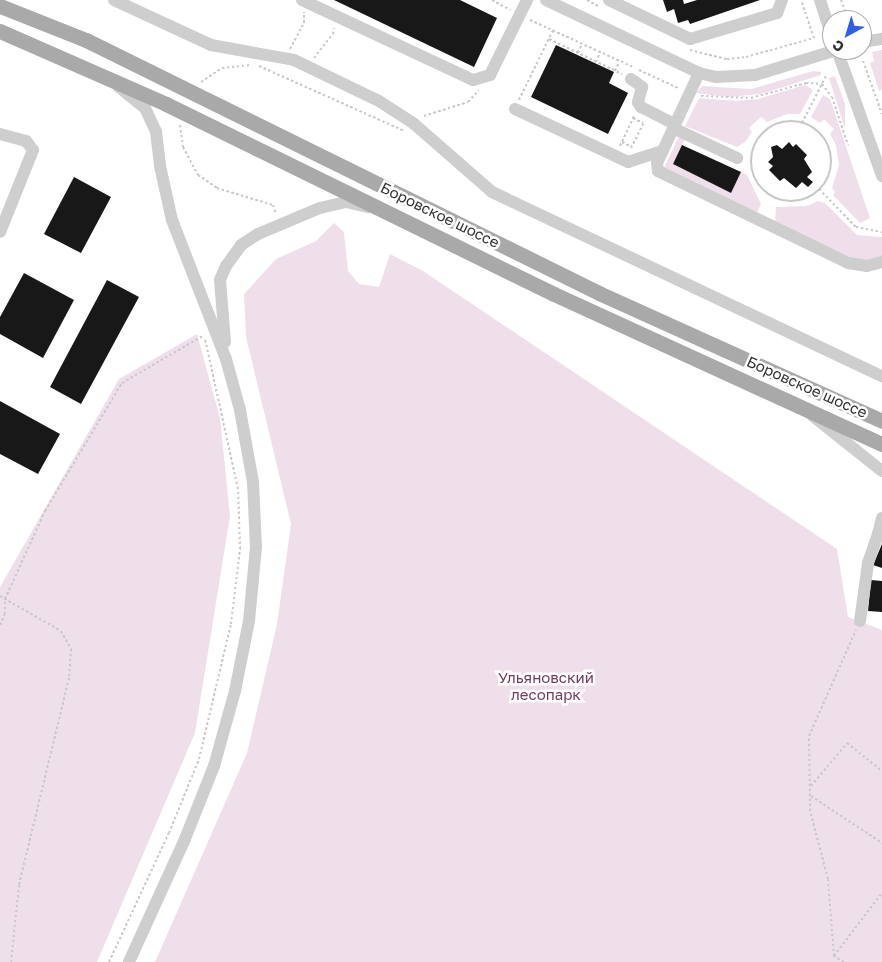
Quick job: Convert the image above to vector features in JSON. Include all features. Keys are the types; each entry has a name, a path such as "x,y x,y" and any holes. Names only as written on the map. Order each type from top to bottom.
{"main road":[{"name":"Боровское шоссе","path":"0,6 37,18 601,294 881,421"},
{"name":"Боровское шоссе","path":"0,31 105,76 807,411 882,444"}],"street":[{"path":"5,0 37,18"},
{"path":"114,0 211,45 288,59 379,101 414,124 492,192 882,376"},
{"path":"303,0 459,75 482,80 490,75 527,0"},
{"path":"546,0 699,73 742,78 822,54"},
{"path":"609,0 690,39 777,13 782,0"},
{"path":"841,60 882,176"},
{"path":"699,73 662,151 656,168 848,263 867,266 882,262"},
{"path":"105,76 146,108 156,132 160,166 172,220 226,359 240,410 253,482 256,547 249,622 235,691 214,766 185,839 129,962"},
{"path":"631,78 642,87 644,108 736,158"},
{"path":"515,109 625,162 636,162 662,151"},
{"path":"0,134 26,141 33,150 0,232"},
{"path":"226,359 220,280 226,266 242,245 258,234 320,208 346,202 381,209"},
{"path":"807,411 882,471"},
{"path":"860,621 868,563 880,535 882,518"}],"path":[{"path":"288,59 304,23 303,0"},
{"path":"492,0 520,14"},
{"path":"801,0 814,38"},
{"path":"310,68 324,43 333,34 334,25 327,12"},
{"path":"515,109 553,30"},
{"path":"549,39 631,78"},
{"path":"578,53 582,44"},
{"path":"596,62 600,52"},
{"path":"615,71 620,61"},
{"path":"863,61 882,114"},
{"path":"802,122 827,74"},
{"path":"304,86 402,132 427,114 468,102 479,90 482,80"},
{"path":"822,84 832,97 848,145"},
{"path":"620,146 633,118 644,108"},
{"path":"625,162 644,123 644,108"},
{"path":"633,118 644,123"},
{"path":"802,122 821,135 830,153 829,172 819,189 799,200 784,200 763,190 752,170 751,154 761,134 779,123 802,122"},
{"path":"622,142 632,147"},
{"path":"195,171 217,188 273,205 277,216"},
{"path":"819,189 856,227 882,232"},
{"path":"110,962 169,834 199,759 231,624 240,549 238,489 203,326"},
{"path":"0,625 5,614 5,599 45,511 122,383 204,334"},
{"path":"0,596 61,631 71,650 69,678 19,885 11,962"},
{"path":"834,956 828,879 810,811 809,736 860,621"},
{"path":"810,787 847,743 882,770"},
{"path":"810,795 882,843"},
{"path":"834,956 882,893"},
{"path":"834,956 844,962"}],"green space":[{"path":"882,50 882,90 879,91 870,63 874,61 872,52"},
{"path":"813,71 821,72 821,75 761,94 727,97 696,93 702,86 751,89"},
{"path":"835,76 845,104 845,129 829,78"},
{"path":"805,85 813,90 800,114 787,114 767,122 761,117 749,128 752,132 745,142 737,147 685,126 699,98 736,101 758,99"},
{"path":"823,95 830,99 870,218 860,223 833,195 835,192 832,188 839,165 836,145 830,134 834,129 824,119 820,123 811,117"},
{"path":"679,136 685,139 673,164 731,193 741,172 747,175 761,204 757,213 664,168"},
{"path":"818,201 825,203 857,235 882,237 882,259 861,262 775,223 776,207 807,206"},
{"name":"Ульяновский лесопарк","path":"334,223 344,232 348,271 359,284 379,287 390,254 423,271 837,549 848,617 882,630 882,962 155,962 247,753 277,624 291,524 246,337 244,294 276,259 316,241"},
{"path":"197,334 220,418 230,516 195,733 97,962 0,962 0,587 119,379"}],"building":[{"path":"334,0 460,0 497,18 474,67"},
{"path":"663,0 683,0 684,4 697,0 760,0 690,24 688,20 678,23 674,9 667,12"},
{"path":"556,45 614,72 609,83 628,93 608,134 531,97"},
{"path":"789,142 793,147 796,144 807,155 804,159 812,172 807,177 813,182 808,187 802,182 796,188 784,178 780,181 769,170 773,166 768,162 773,157 771,147 777,145 782,149"},
{"path":"682,145 741,172 731,193 673,164"},
{"path":"74,177 111,197 81,253 44,234"},
{"path":"24,273 74,300 43,358 0,334 0,317"},
{"path":"107,280 139,297 81,404 50,387"},
{"path":"0,401 60,434 38,474 0,454"},
{"path":"882,544 882,568 873,565"},
{"path":"871,580 882,581 882,612 868,611"}]}
